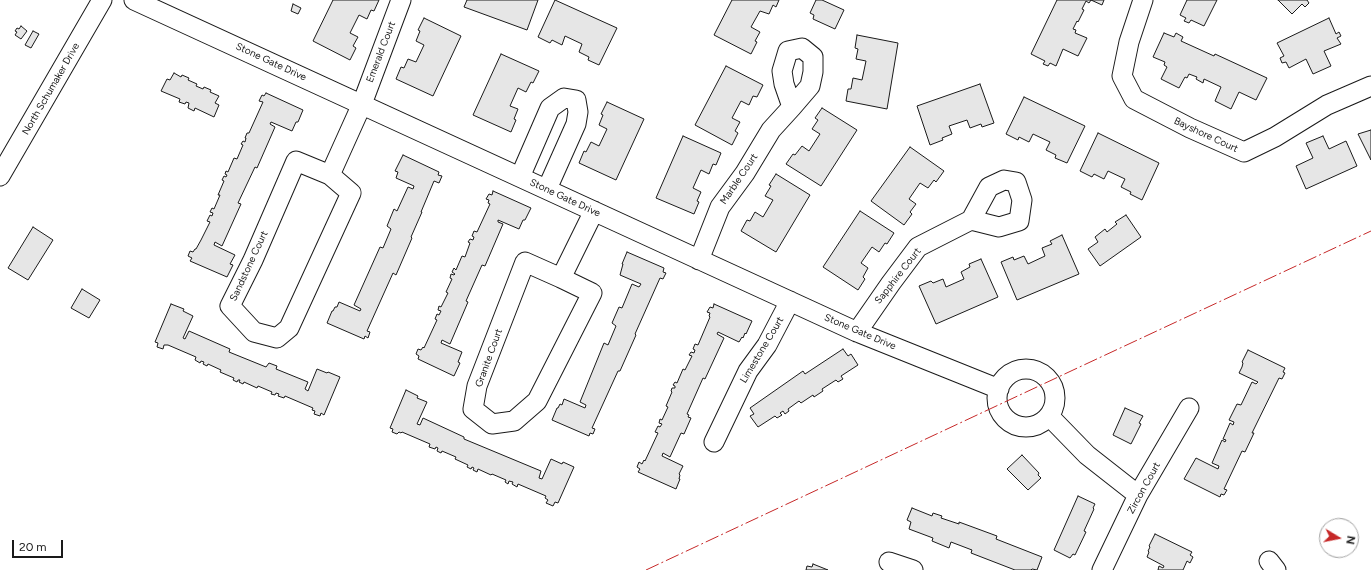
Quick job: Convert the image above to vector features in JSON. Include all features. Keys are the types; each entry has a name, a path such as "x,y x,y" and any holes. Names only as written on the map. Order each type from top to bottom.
{"street":[{"name":"North Schumaker Drive","path":"0,176 102,0"},
{"name":"Stone Gate Drive","path":"134,0 857,332 999,389"},
{"name":"Emerald Court","path":"362,104 401,0"},
{"name":"Bayshore Court","path":"1143,0 1129,42 1122,76 1134,99 1190,128 1244,152 1275,137 1327,105 1371,86"},
{"path":"520,177 550,108 564,98 576,100 578,112 576,124 547,190"},
{"path":"330,175 362,104"},
{"name":"Marble Court","path":"699,260 720,207 745,173 771,130 792,107"},
{"name":"Sandstone Court","path":"296,161 330,175 351,193 289,328 277,338 254,332 230,306 253,260 296,161"},
{"path":"561,278 594,211"},
{"name":"Sapphire Court","path":"857,332 918,247 971,220"},
{"name":"Granite Court","path":"526,262 561,278 592,293 537,401 514,421 492,424 473,409 477,386 526,262"},
{"name":"Limestone Court","path":"714,442 748,371 767,345 790,301"},
{"path":"1021,370 1031,370 1040,373 1048,379 1053,387 1056,397 1054,407 1049,416 1043,422 1035,426 1017,426 1009,422 999,407 999,389 1004,380 1021,370"},
{"name":"Zircon Court","path":"1102,570 1138,495 1189,408"},
{"path":"1049,416 1087,455 1138,495"},
{"path":"889,562 913,570"}],"building":[{"path":"333,0 379,0 374,11 371,10 367,19 359,15 350,33 358,37 353,46 356,48 350,60 313,41"},
{"path":"467,0 538,0 527,30 464,7"},
{"path":"555,0 617,28 599,65 588,60 589,57 579,52 582,44 565,36 562,45 552,40 550,43 538,37"},
{"path":"732,0 779,0 776,7 773,5 769,14 760,11 751,27 760,32 755,41 757,42 751,54 714,35"},
{"path":"816,0 822,0 844,10 835,29 813,19 814,15 810,13"},
{"path":"1057,0 1091,0 1089,3 1086,1 1082,9 1084,10 1073,29 1076,30 1075,33 1087,38 1078,56 1063,49 1056,66 1050,63 1048,66 1043,64 1045,61 1031,54"},
{"path":"1091,0 1104,0 1102,5"},
{"path":"1187,0 1217,0 1204,26 1191,20 1189,23 1184,21 1186,18 1180,15"},
{"path":"1278,0 1307,0 1309,3 1305,7 1302,4 1292,14"},
{"path":"293,4 301,8 298,14 291,11"},
{"path":"424,18 461,36 433,96 396,79 401,67 404,68 408,59 416,62 424,45 416,41 420,31 418,30"},
{"path":"1329,18 1336,34 1339,32 1341,36 1337,38 1341,44 1324,51 1331,66 1313,74 1306,59 1289,68 1286,62 1282,63 1280,58 1284,56 1277,43"},
{"path":"21,26 27,31 21,39 15,35 17,32 15,31"},
{"path":"33,31 39,34 31,48 25,45"},
{"path":"1164,33 1174,37 1176,33 1183,37 1181,41 1214,56 1215,54 1267,78 1256,100 1239,92 1231,109 1215,101 1221,87 1204,79 1203,83 1196,79 1197,77 1189,74 1187,78 1185,77 1179,88 1161,79 1167,67 1164,65 1165,62 1153,57"},
{"path":"857,35 898,43 887,109 846,101 848,89 851,89 853,78 862,80 866,61 856,59 858,49 855,48"},
{"path":"501,54 539,71 533,83 531,82 526,92 518,88 510,106 518,109 514,119 516,120 511,132 473,115"},
{"path":"726,66 763,85 757,97 753,96 749,105 741,101 732,118 740,122 735,131 738,133 732,145 695,125"},
{"path":"174,73 181,77 182,75 189,78 188,80 197,84 196,86 211,90 210,92 219,96 215,103 219,105 214,117 195,108 194,111 188,108 189,103 186,102 185,104 179,102 180,99 161,91 167,79 170,80"},
{"path":"980,84 994,123 982,127 981,124 970,128 967,120 949,126 952,134 942,138 943,140 930,145 917,106"},
{"path":"266,93 303,110 292,131 271,122 270,124 275,127 257,168 255,167 238,203 241,204 222,246 215,242 214,245 235,255 230,264 233,265 227,277 190,261 192,258 188,256 190,251 193,252 196,249 210,222 207,221 210,215 212,216 213,213 210,212 212,208 214,209 220,195 218,195 224,181 222,180 224,176 226,177 226,171 228,172 234,158 237,159 243,145 241,144 243,141 245,142 247,133 249,133 263,102 259,101 262,95 264,96"},
{"path":"1024,97 1085,126 1067,163 1055,158 1056,155 1046,150 1050,142 1033,134 1029,142 1019,137 1018,140 1006,134"},
{"path":"607,102 644,119 616,180 579,163 584,151 586,152 591,142 599,146 607,129 599,125 603,115 601,114"},
{"path":"822,108 857,130 821,186 786,164 793,154 795,155 802,146 809,151 820,134 812,129 818,120 815,118"},
{"path":"1371,130 1371,160 1358,134"},
{"path":"1098,133 1159,163 1142,200 1130,194 1131,192 1121,187 1125,179 1108,171 1104,179 1094,174 1092,177 1080,171"},
{"path":"683,136 721,153 716,165 713,164 709,174 701,170 693,188 701,192 694,214 656,198"},
{"path":"1323,136 1329,149 1346,141 1357,166 1306,189 1296,166 1313,158 1306,143"},
{"path":"910,147 944,171 936,182 934,180 928,188 920,183 909,199 916,204 910,212 912,214 904,225 871,201"},
{"path":"403,155 439,172 438,175 442,176 439,183 434,181 396,275 393,273 367,331 370,332 368,338 365,336 364,339 327,323 332,311 335,307 337,307 339,302 360,311 361,309 354,305 380,247 383,248 391,229 387,226 394,209 397,211 408,187 413,189 414,186 396,178 398,172 395,171"},
{"path":"776,174 810,195 776,252 741,231 747,220 750,221 755,212 763,217 773,200 765,196 771,186 769,185"},
{"path":"493,191 531,208 519,229 498,220 498,222 503,224 485,266 482,265 466,301 468,302 450,344 442,340 441,343 462,352 458,362 460,363 454,376 418,359 419,356 416,354 418,349 421,350 423,347 424,348 437,320 435,319 437,314 439,315 441,311 438,310 439,306 441,307 448,293 446,292 452,279 450,278 451,274 455,274 452,272 454,268 456,270 462,256 465,257 470,243 468,242 470,239 473,240 474,237 472,236 474,231 477,232 490,204 488,203 489,200 486,199 489,194 492,195"},
{"path":"860,211 894,233 887,244 885,243 879,252 872,247 861,263 868,268 863,277 865,279 858,290 823,267"},
{"path":"1126,215 1141,237 1100,266 1088,249 1098,242 1095,237 1105,229 1107,232 1117,224 1115,222"},
{"path":"33,227 53,240 28,280 8,268"},
{"path":"1062,235 1079,274 1017,300 1001,262 1013,257 1014,260 1024,256 1028,264 1045,256 1042,248 1052,244 1050,241"},
{"path":"627,252 664,268 663,272 666,273 663,279 660,278 620,371 618,371 592,428 595,429 593,434 590,433 589,436 552,420 557,408 560,404 562,405 564,399 585,408 586,405 580,402 604,343 608,345 616,326 612,323 619,307 622,308 632,284 639,287 641,284 620,275 622,264"},
{"path":"981,259 998,297 936,324 919,286 931,281 933,283 943,279 946,287 964,279 961,272 970,267 969,264"},
{"path":"82,289 100,300 89,318 71,308"},
{"path":"171,304 184,309 183,311 193,316 183,338 185,339 189,331 230,349 229,352 266,367 269,363 277,366 276,369 308,382 305,389 308,391 317,369 340,377 324,415 321,413 320,416 314,414 315,411 312,410 313,408 285,396 284,398 278,396 279,394 276,393 275,395 271,394 272,392 258,386 257,388 244,382 243,384 239,382 240,380 237,382 233,380 234,378 220,372 221,370 208,364 207,366 201,361 200,363 195,360 196,357 168,345 164,345 163,349 157,347 158,343 155,342"},
{"path":"714,304 752,321 746,334 745,333 739,342 718,332 717,334 724,338 705,379 703,378 687,414 689,415 688,417 691,418 684,434 681,433 670,457 663,453 662,456 683,466 679,474 680,479 676,489 638,472 640,469 637,467 639,462 642,464 644,460 645,461 658,433 655,432 658,426 660,427 662,424 659,423 660,419 662,420 668,407 666,406 672,392 672,388 675,388 673,385 675,382 677,383 683,369 685,370 692,356 689,355 691,352 694,353 695,350 693,349 695,344 698,345 710,317 710,313 707,312 710,307 713,308"},
{"path":"843,349 848,356 851,354 858,365 841,376 843,379 838,382 836,380 822,389 823,391 814,397 813,395 801,403 799,401 788,409 789,411 785,414 783,411 780,413 782,415 777,418 775,416 758,427 750,416 754,414 750,408 803,371 805,374"},
{"path":"1248,350 1285,368 1283,372 1285,373 1282,379 1279,378 1252,433 1254,433 1245,452 1242,451 1224,489 1227,490 1224,495 1221,494 1220,497 1184,479 1196,458 1218,469 1219,466 1212,463 1222,440 1225,442 1226,440 1223,439 1230,423 1233,425 1234,422 1229,420 1237,404 1241,405 1252,382 1256,384 1258,382 1239,373 1242,367 1242,362"},
{"path":"406,390 418,396 417,398 427,402 417,424 420,425 423,418 464,437 464,439 541,471 539,478 542,479 551,459 574,467 558,503 555,502 553,506 546,503 548,500 545,498 546,496 518,484 517,487 512,484 513,482 509,481 508,484 505,482 506,480 478,469 477,472 473,470 474,468 472,467 471,469 467,467 468,465 455,459 456,457 442,451 441,453 437,451 438,448 436,447 435,449 429,447 430,444 402,432 397,434 392,432 393,429 390,428"},
{"path":"1125,408 1143,416 1139,423 1141,424 1131,444 1113,435"},
{"path":"1022,455 1039,473 1038,475 1041,478 1028,490 1007,469"},
{"path":"1078,496 1095,504 1084,531 1086,532 1075,555 1073,554 1070,558 1054,550"},
{"path":"912,508 932,516 933,513 942,516 941,518 959,524 959,522 997,536 996,539 1042,557 1037,570 1015,570 971,553 972,550 951,542 949,548 932,541 933,538 909,529 911,522 907,520"},
{"path":"1155,534 1192,552 1190,555 1193,557 1190,563 1187,561 1183,570 1158,570 1159,566 1163,568 1164,566 1147,557 1149,546"},
{"path":"813,564 828,570 806,570 807,566 812,567"}],"power":[{"path":"646,570 1371,231"}]}
